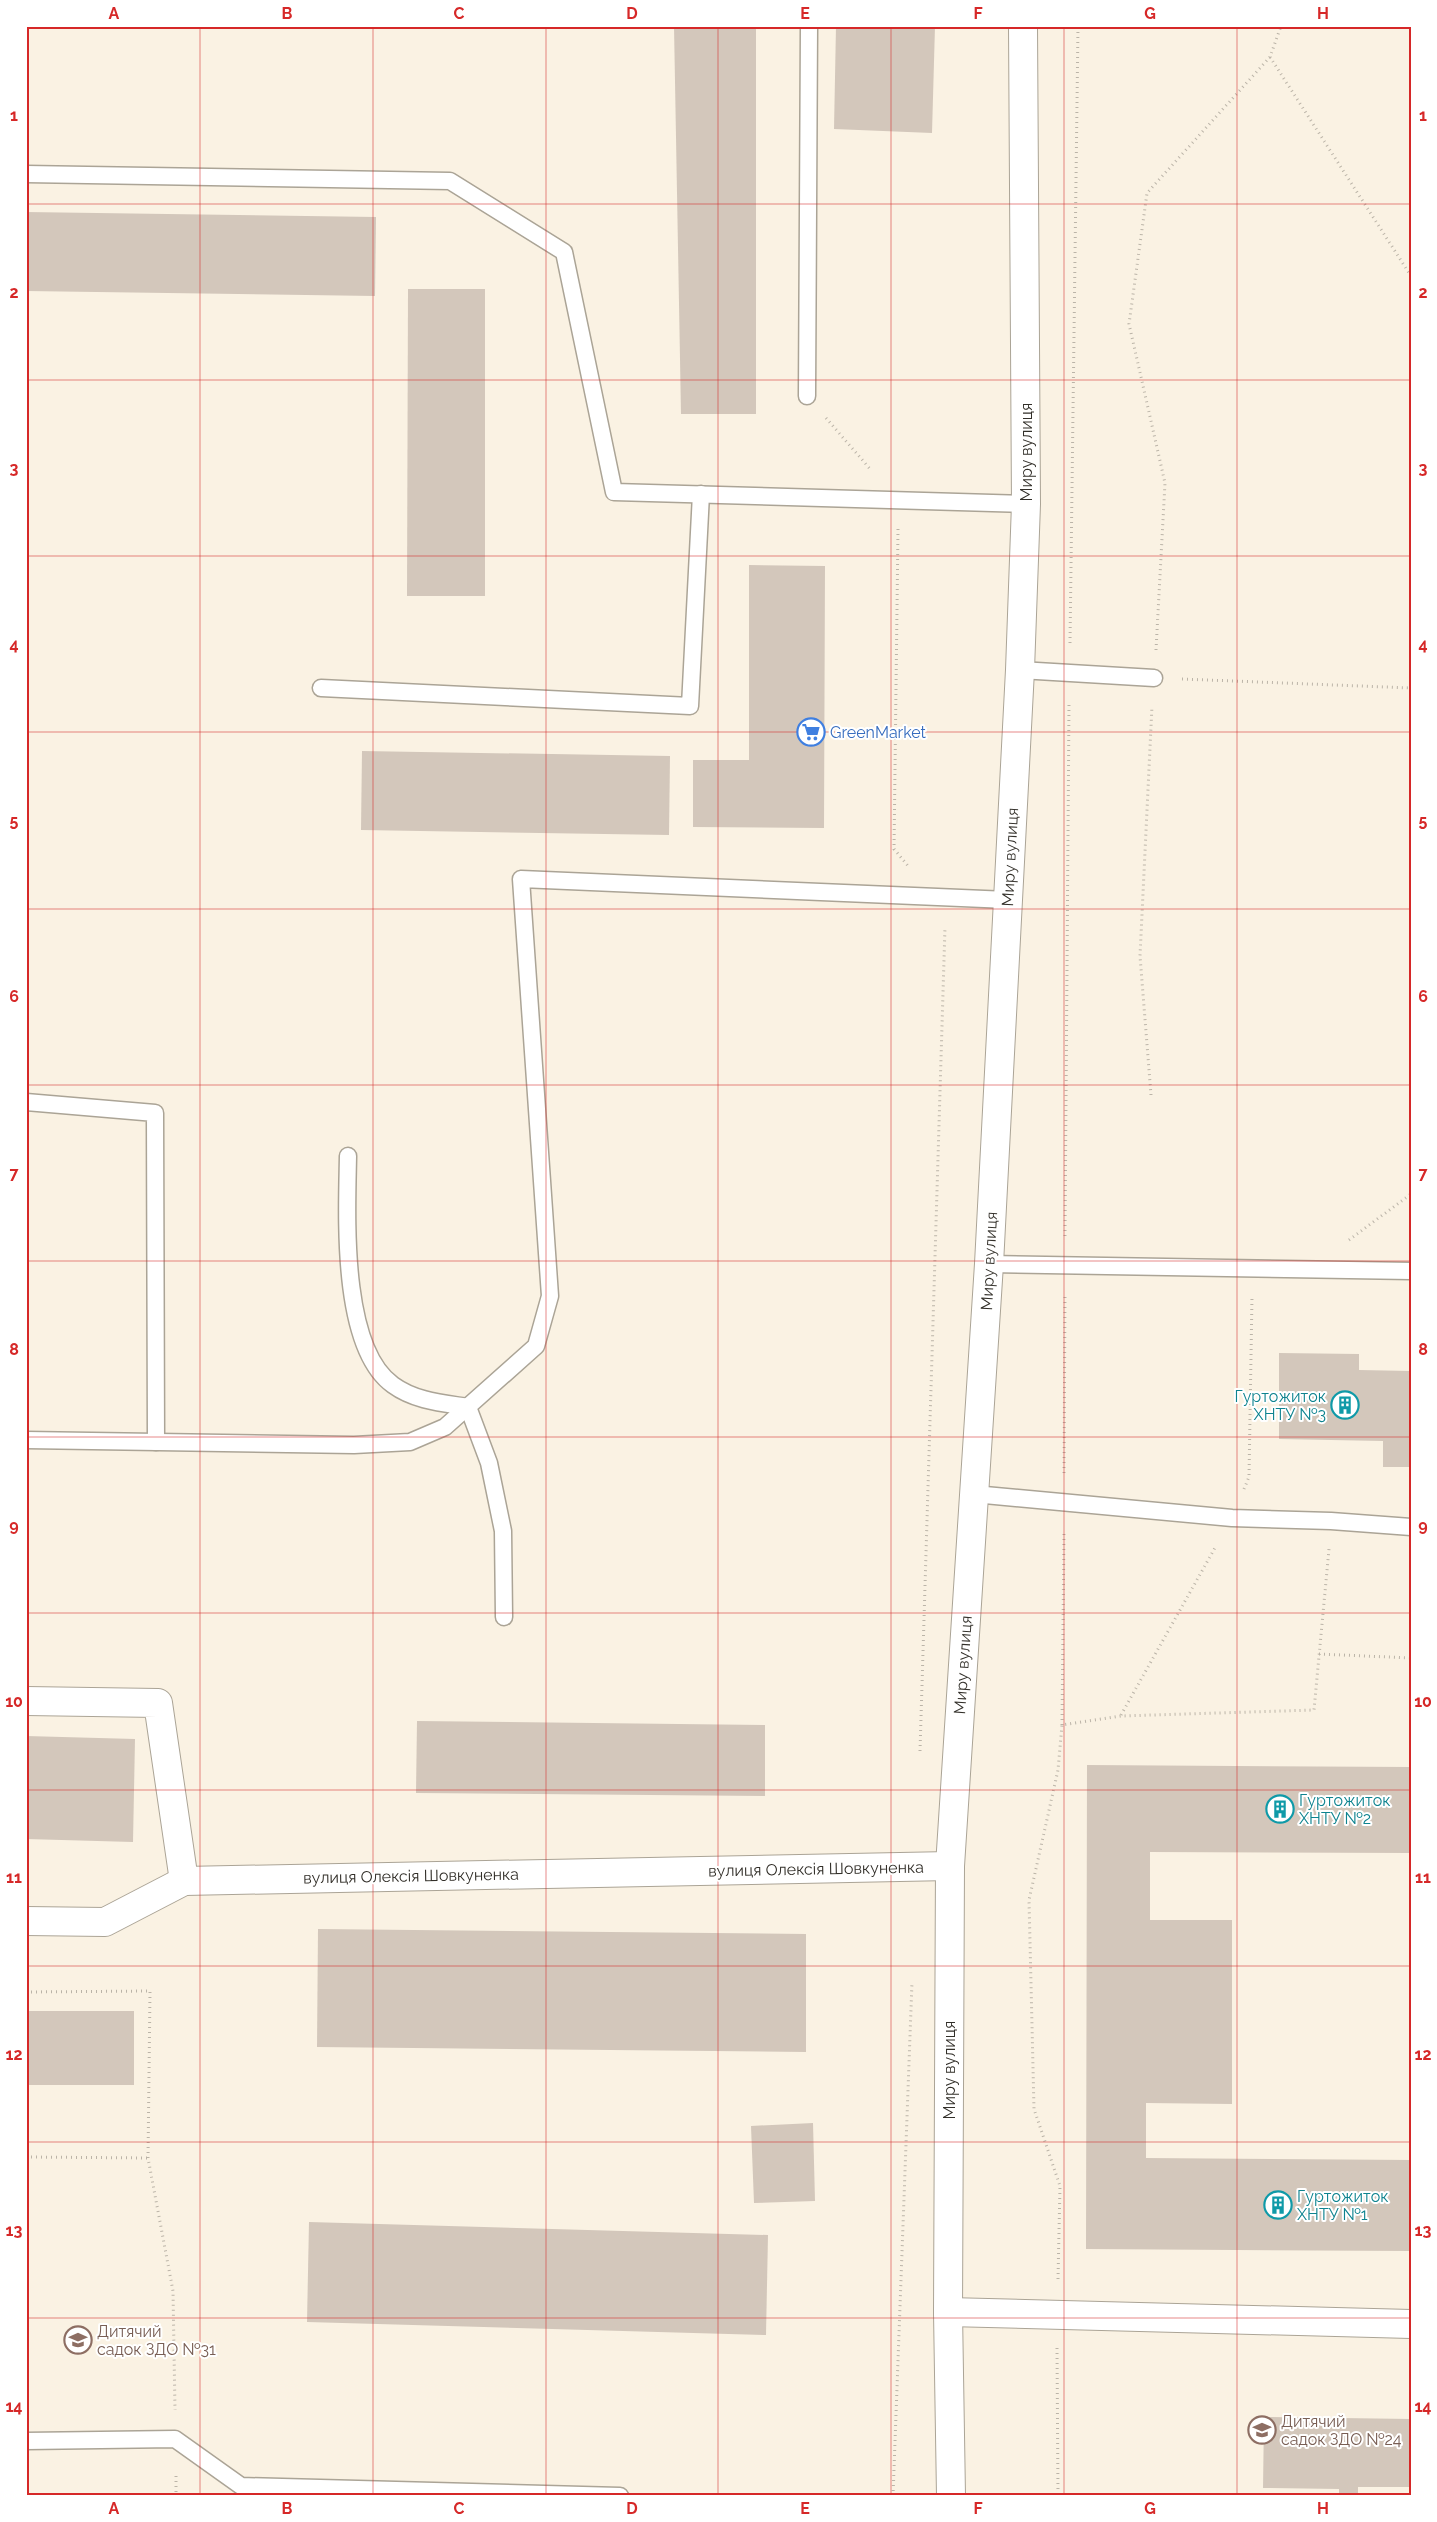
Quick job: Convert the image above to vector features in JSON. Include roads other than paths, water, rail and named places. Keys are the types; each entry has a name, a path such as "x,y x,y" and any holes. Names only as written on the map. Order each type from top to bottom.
{"street":[{"name":"Миру вулиця","path":"951,2496 948,2312 950,1866 989,1264 1020,670 1026,504 1023,26"},
{"path":"26,1701 158,1703 184,1881 105,1922 26,1921"},
{"name":"вулиця Олексія Шовкуненка","path":"184,1881 950,1866"},
{"path":"948,2312 1411,2324"}],"lane":[{"path":"807,396 809,26"},
{"path":"26,174 450,181 564,252 614,492 1026,504"},
{"path":"321,688 690,706 700,494"},
{"path":"1020,670 1154,678"},
{"path":"26,1440 354,1445 410,1442 445,1427 536,1346 550,1296 521,879 1008,900"},
{"path":"26,1102 155,1113 156,1442"},
{"path":"348,1156 346,1253 357,1320 372,1360 391,1384 414,1398 468,1408"},
{"path":"989,1264 1309,1271 1411,1271"},
{"path":"468,1408 489,1463 503,1531 504,1617"},
{"path":"974,1494 1232,1518 1331,1521 1411,1527"},
{"path":"26,2441 175,2439 241,2486 620,2496"}],"place":[{"name":"GreenMarket","path":"811,732"},
{"name":"Гуртожиток ХНТУ №3","path":"1345,1405"},
{"name":"Гуртожиток ХНТУ №2","path":"1280,1809"},
{"name":"Гуртожиток ХНТУ №1","path":"1278,2205"},
{"name":"Дитячий садок ЗДО №31","path":"78,2340"},
{"name":"Дитячий садок ЗДО №24","path":"1262,2430"}]}
